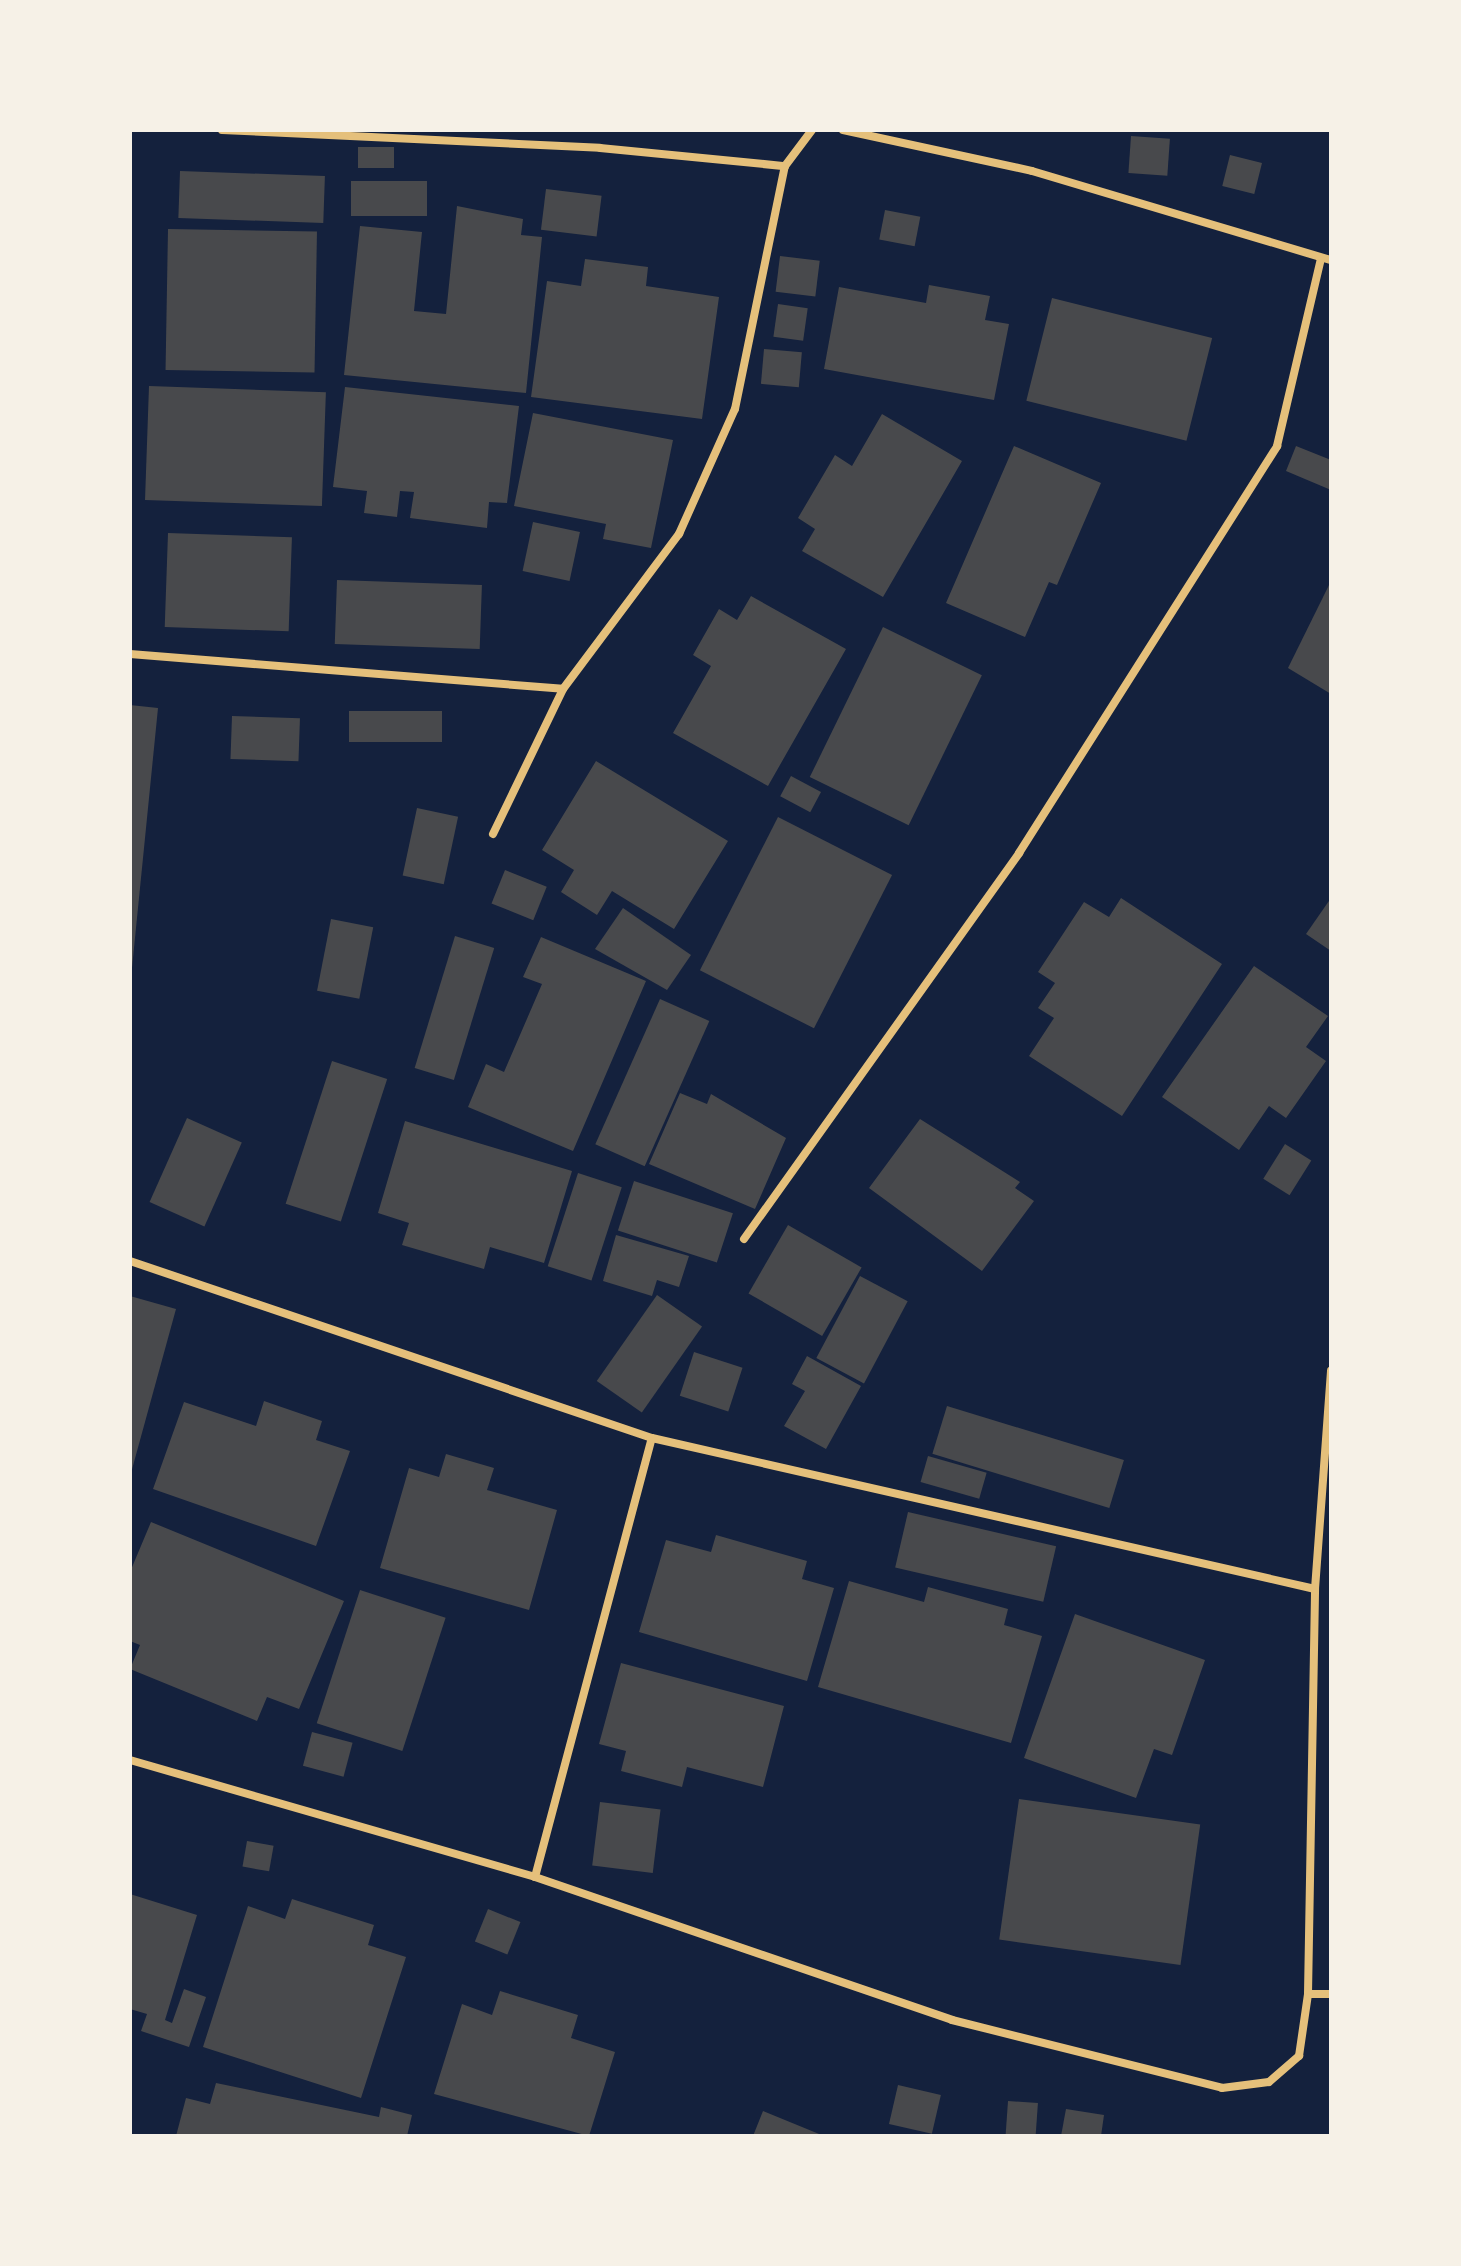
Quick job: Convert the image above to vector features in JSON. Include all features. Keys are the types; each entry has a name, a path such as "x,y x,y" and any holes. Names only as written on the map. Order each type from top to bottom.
{"street":[{"path":"222,130 405,144 600,148 785,166"},
{"path":"404,130 405,144"},
{"path":"493,834 563,689 679,534 735,409 785,166 812,130"},
{"path":"744,1239 1019,853 1277,446 1326,260 1192,214 843,130"},
{"path":"130,654 563,689"},
{"path":"130,1261 652,1438 1315,1589"},
{"path":"130,1760 535,1877 952,2020 1222,2088 1269,2082 1299,2056 1308,1994 1315,1589 1331,1371"},
{"path":"535,1877 652,1438"},
{"path":"1308,1994 1331,1994"}],"building":[{"path":"1131,136 1170,139 1167,176 1128,173"},
{"path":"358,147 394,147 394,168 358,168"},
{"path":"1230,155 1262,163 1254,194 1222,186"},
{"path":"180,171 325,176 323,223 178,218"},
{"path":"351,181 427,181 427,216 351,216"},
{"path":"546,189 602,196 597,237 541,230"},
{"path":"457,206 523,219 521,235 542,237 526,393 344,375 360,226 422,232 414,311 446,314"},
{"path":"885,210 920,217 915,246 879,239"},
{"path":"168,229 317,232 315,373 166,370"},
{"path":"780,256 820,261 815,297 776,292"},
{"path":"585,259 648,267 646,286 719,297 702,419 531,397 547,281 581,286"},
{"path":"929,285 990,296 985,320 1009,324 994,400 824,369 839,287 926,303"},
{"path":"1052,298 1212,338 1186,441 1026,401"},
{"path":"778,304 808,308 803,341 773,337"},
{"path":"764,349 802,352 799,387 761,384"},
{"path":"149,386 326,392 322,506 145,500"},
{"path":"345,387 519,406 507,503 489,502 487,528 410,518 414,492 400,491 397,517 364,513 367,491 333,487"},
{"path":"533,413 673,440 651,548 603,539 606,524 514,506"},
{"path":"882,414 962,461 883,597 802,551 815,529 798,518 835,455 852,466"},
{"path":"1014,446 1101,483 1057,585 1049,582 1025,637 946,603"},
{"path":"1296,446 1331,460 1331,490 1286,471"},
{"path":"533,522 580,532 570,581 523,571"},
{"path":"168,533 292,537 289,631 165,627"},
{"path":"337,580 482,585 480,649 335,644"},
{"path":"1331,581 1331,694 1288,668"},
{"path":"751,596 846,649 768,786 673,733 711,666 693,655 719,609 737,620"},
{"path":"883,627 982,675 909,825 810,777"},
{"path":"130,705 158,708 132,968 130,968"},
{"path":"349,711 442,711 442,742 349,742"},
{"path":"232,716 300,718 298,761 230,759"},
{"path":"596,761 728,841 674,929 612,891 597,915 561,892 574,870 542,850"},
{"path":"791,776 821,792 810,812 780,796"},
{"path":"417,808 458,817 444,884 403,875"},
{"path":"778,817 892,875 814,1028 700,970"},
{"path":"505,870 547,887 533,920 492,903"},
{"path":"1121,898 1222,964 1122,1116 1029,1056 1054,1018 1038,1008 1055,983 1038,972 1084,902 1109,917"},
{"path":"1331,898 1331,951 1306,934"},
{"path":"623,908 691,955 667,990 595,949"},
{"path":"331,919 373,927 359,999 317,991"},
{"path":"455,936 494,948 454,1080 415,1068"},
{"path":"541,937 646,981 573,1151 468,1107 486,1064 504,1072 542,984 523,977"},
{"path":"1254,966 1328,1016 1306,1047 1326,1061 1286,1118 1269,1106 1239,1150 1162,1097"},
{"path":"660,999 709,1021 645,1166 595,1144"},
{"path":"332,1061 387,1079 341,1222 286,1204"},
{"path":"680,1093 707,1104 711,1094 786,1138 755,1209 649,1164"},
{"path":"187,1118 242,1142 204,1226 150,1202"},
{"path":"920,1119 1020,1182 1015,1188 1034,1201 982,1271 869,1188"},
{"path":"405,1121 572,1171 544,1263 490,1247 484,1269 402,1245 409,1223 378,1213"},
{"path":"1285,1144 1311,1160 1290,1195 1263,1179"},
{"path":"578,1173 622,1187 591,1280 548,1266"},
{"path":"634,1181 733,1213 717,1263 618,1230"},
{"path":"788,1225 862,1268 822,1336 748,1293"},
{"path":"616,1235 689,1256 679,1287 657,1280 652,1296 603,1281"},
{"path":"860,1276 908,1301 864,1383 816,1358"},
{"path":"657,1295 702,1327 642,1413 597,1381"},
{"path":"130,1296 176,1309 131,1473 130,1473"},
{"path":"694,1352 743,1368 728,1412 680,1396"},
{"path":"807,1356 861,1386 826,1449 784,1426 805,1391 792,1384"},
{"path":"264,1401 322,1421 316,1440 350,1451 316,1546 153,1489 184,1402 256,1426"},
{"path":"947,1406 1124,1460 1109,1508 932,1454"},
{"path":"446,1454 494,1468 487,1490 557,1510 529,1610 380,1568 409,1468 439,1477"},
{"path":"928,1456 987,1473 979,1499 921,1482"},
{"path":"908,1512 1056,1546 1043,1602 895,1568"},
{"path":"151,1522 344,1601 299,1709 267,1697 257,1721 130,1669 140,1645 130,1641 130,1572"},
{"path":"716,1535 807,1561 802,1579 834,1588 807,1681 639,1632 666,1540 711,1552"},
{"path":"849,1581 924,1602 928,1587 1008,1609 1004,1625 1042,1636 1011,1743 818,1687"},
{"path":"360,1590 446,1618 402,1751 317,1723"},
{"path":"1075,1614 1205,1660 1172,1755 1154,1749 1136,1798 1024,1758"},
{"path":"621,1663 784,1706 763,1787 687,1767 682,1787 621,1771 626,1751 599,1744"},
{"path":"312,1732 353,1743 344,1777 303,1766"},
{"path":"1019,1799 1200,1824 1180,1965 999,1940"},
{"path":"600,1802 661,1809 653,1873 592,1866"},
{"path":"247,1841 274,1846 269,1871 242,1867"},
{"path":"130,1894 197,1915 165,2020 172,2023 184,1989 206,1997 189,2047 141,2031 147,2014 130,2009"},
{"path":"292,1899 374,1925 368,1945 406,1957 361,2098 203,2047 248,1906 285,1919"},
{"path":"488,1909 520,1922 507,1955 475,1941"},
{"path":"500,1991 578,2015 571,2038 615,2052 589,2136 434,2094 462,2004 492,2015"},
{"path":"216,2083 379,2117 381,2107 412,2115 407,2136 176,2136 186,2098 210,2104"},
{"path":"898,2085 941,2095 932,2134 889,2124"},
{"path":"1008,2101 1038,2103 1036,2136 1006,2136"},
{"path":"1066,2109 1104,2115 1101,2136 1061,2136"},
{"path":"763,2111 824,2136 753,2136"}]}
